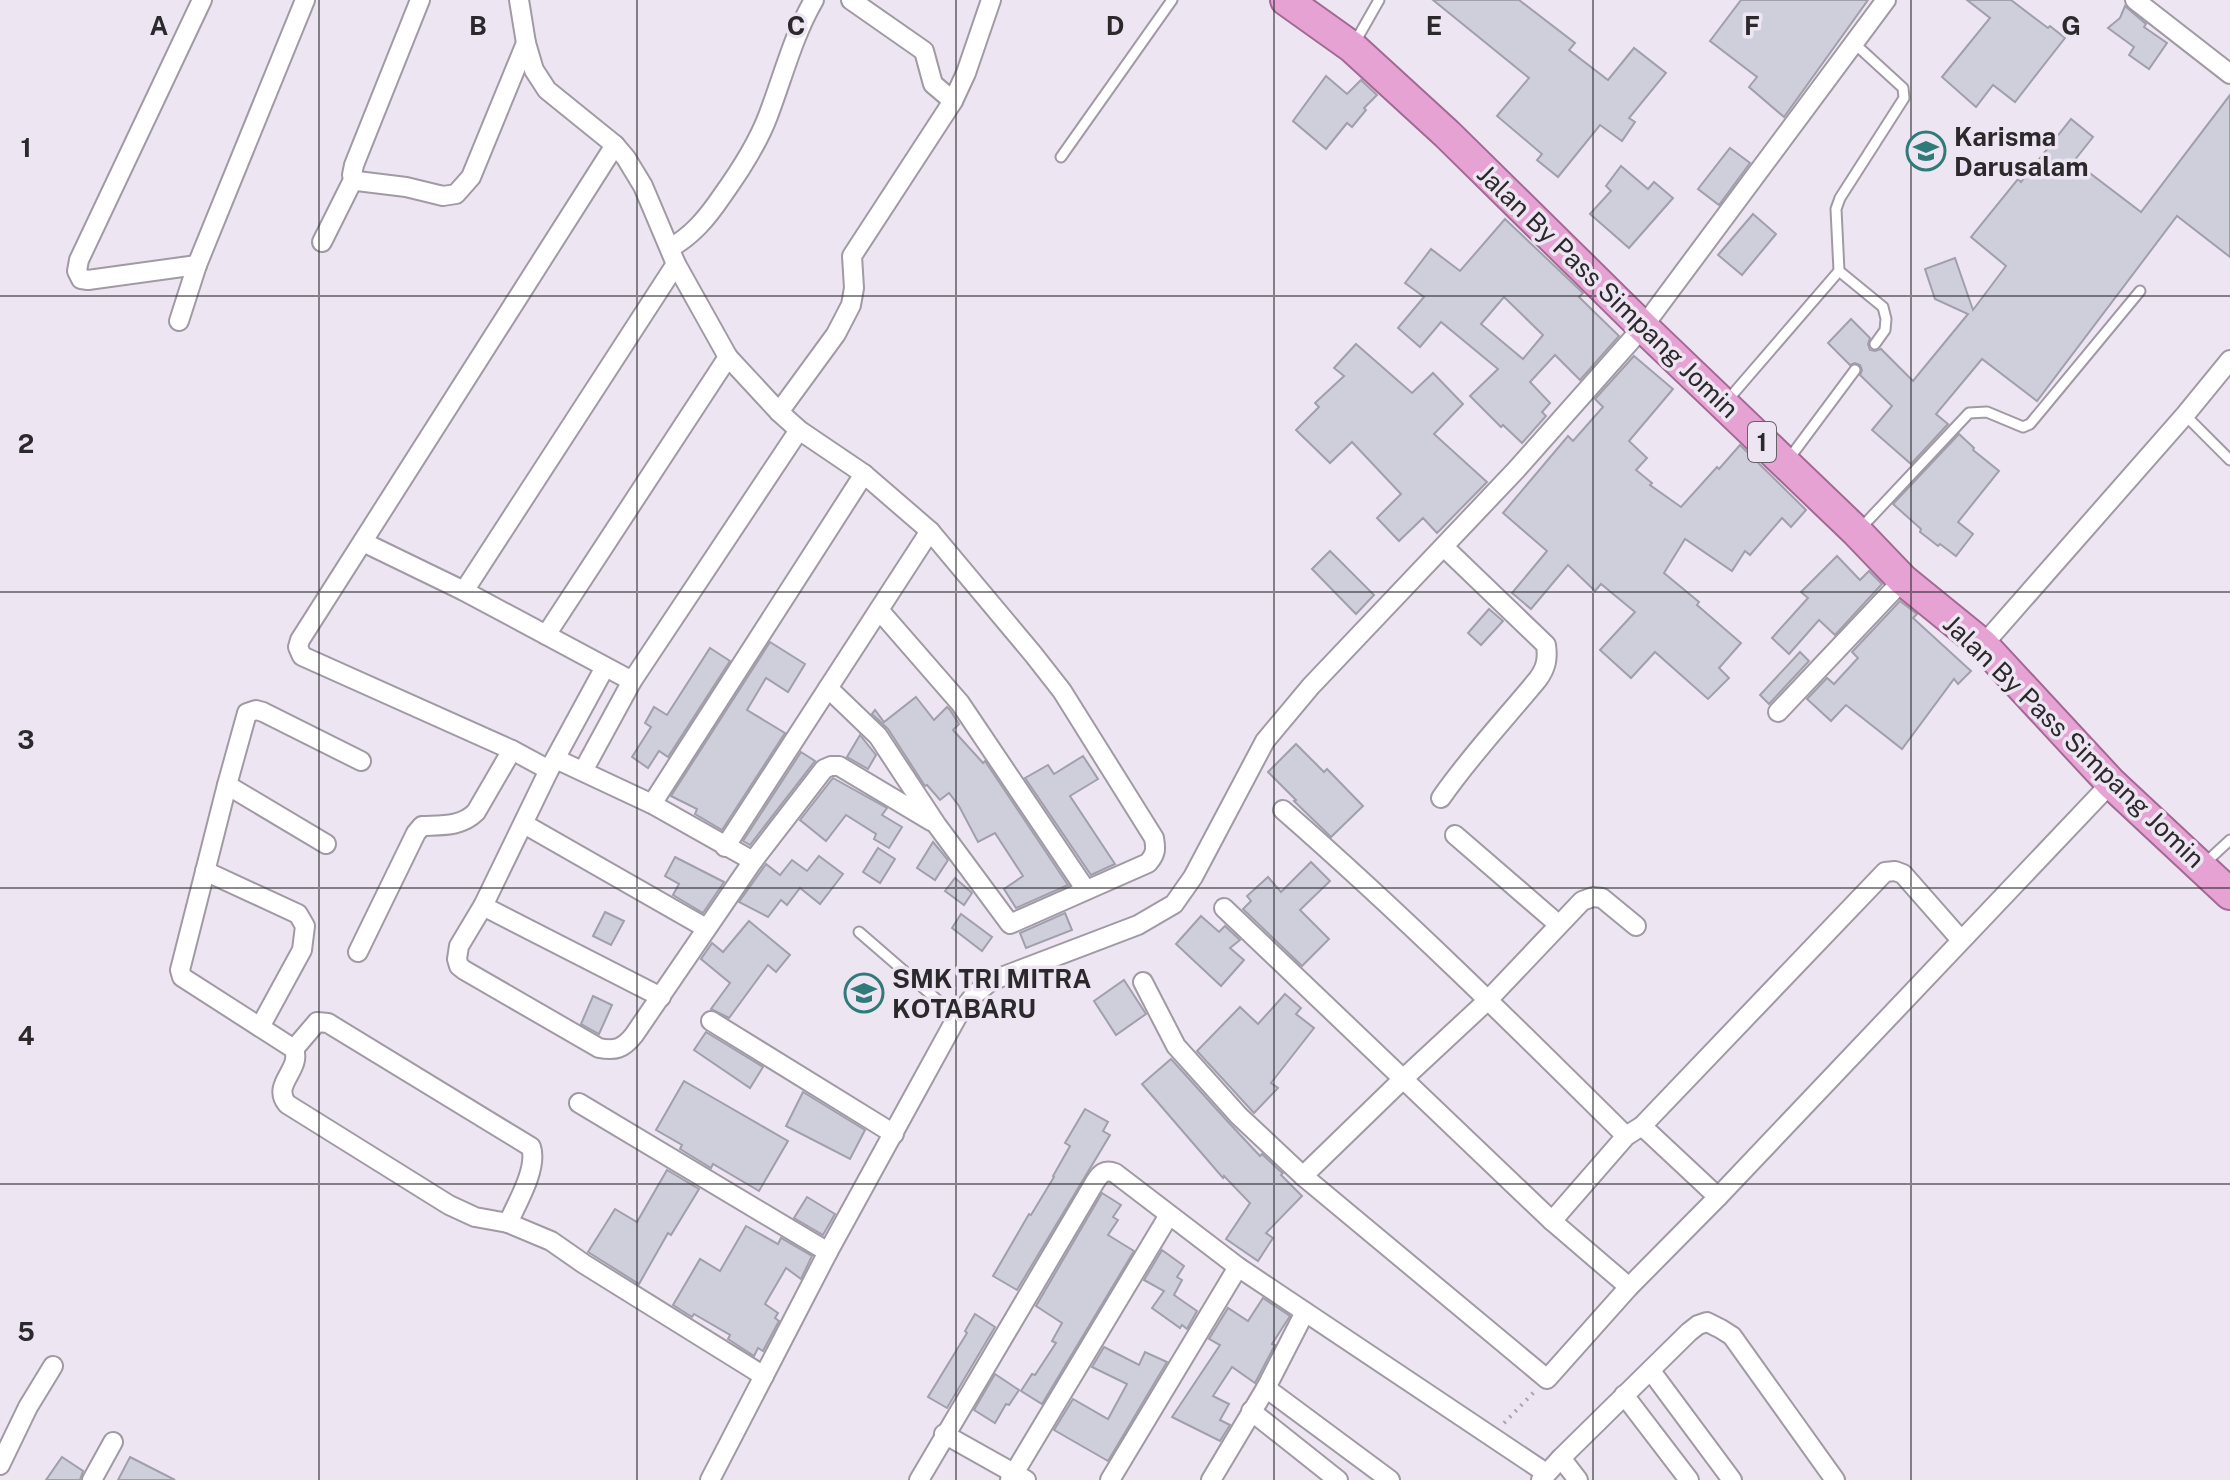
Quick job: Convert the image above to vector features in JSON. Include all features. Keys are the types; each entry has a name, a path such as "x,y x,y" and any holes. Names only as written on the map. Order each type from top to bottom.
{"highway":[{"name":"Jalan By Pass Simpang Jomin","path":"1286,0 1352,47 1447,134 1903,580 1983,645 2111,783 2230,894"}],"street":[{"path":"197,265 88,280 81,279 77,271 79,260 202,0"},
{"path":"179,321 197,265 305,0"},
{"path":"322,242 354,178 354,165 420,0"},
{"path":"519,0 534,70 547,90 615,145 643,186 673,256 728,357 799,430 864,474 930,531 1062,691 1154,838 1155,852 1148,863 1010,924 936,824 878,736 828,688"},
{"path":"464,591 673,256 684,240 707,219 752,152 768,117 794,41 814,0"},
{"path":"851,0 924,51 933,84 953,101"},
{"path":"779,412 836,334 851,305 854,288 852,256 953,101 991,0"},
{"path":"710,1480 828,1252 957,1017 975,994 991,981 1138,925 1174,904 1193,877 1265,741 1311,686 1516,470 1643,327 1886,0"},
{"path":"2135,0 2230,74"},
{"path":"354,178 443,196 456,194 471,177 526,43"},
{"path":"615,145 298,647 300,654 512,750 583,771 652,804 753,861"},
{"path":"546,635 728,357"},
{"path":"1983,645 2230,360"},
{"path":"583,771 632,681 799,430"},
{"path":"652,804 864,474"},
{"path":"725,847 930,531"},
{"path":"363,542 464,591 632,681"},
{"path":"1441,798 1545,670 1548,657 1546,645 1444,547"},
{"path":"1778,712 1903,580"},
{"path":"879,610 960,703 1086,890"},
{"path":"605,667 483,906 459,946 457,959 459,966 599,1048 611,1050 627,1043 753,861 824,769 839,766 936,824"},
{"path":"361,761 263,712 247,713 180,970 182,977 294,1049 296,1062 281,1093 287,1104 449,1205 475,1217 508,1223 551,1241 764,1376"},
{"path":"358,952 416,833 422,826 467,820 476,812 512,750"},
{"path":"1143,982 1176,1046 1239,1116 1303,1176 1547,1379 1629,1287 2111,783"},
{"path":"227,785 326,844"},
{"path":"1283,810 1634,1131 1718,1197"},
{"path":"524,824 706,928"},
{"path":"1455,835 1558,924"},
{"path":"205,871 298,914 305,926 302,950 260,1027"},
{"path":"1552,1221 1634,1131 1885,872 1903,874 1961,940"},
{"path":"1303,1176 1488,1000 1582,901 1602,898 1636,926"},
{"path":"483,906 661,997"},
{"path":"1224,908 1552,1221 1629,1287"},
{"path":"711,1021 894,1134"},
{"path":"294,1049 312,1025 328,1023 531,1147 534,1160 508,1223"},
{"path":"579,1103 828,1252"},
{"path":"919,1480 1100,1175 1107,1171 1115,1173 1238,1267 1544,1476 1689,1332 1707,1322 1732,1336 1835,1480"},
{"path":"944,1434 1017,1478 1169,1215"},
{"path":"1110,1480 1238,1267"},
{"path":"1211,1480 1266,1388 1305,1312"},
{"path":"0,1465 28,1407 53,1366"},
{"path":"1651,1371 1732,1480"},
{"path":"1266,1388 1390,1480"},
{"path":"1624,1395 1689,1480"},
{"path":"1251,1411 1338,1480"},
{"path":"92,1480 113,1442"},
{"path":"1561,1458 1578,1480"}],"lane":[{"path":"1061,157 1172,0"},
{"path":"1352,47 1379,0"},
{"path":"1723,405 1839,271 1836,209 1840,198 1904,98 1903,88 1855,44"},
{"path":"1839,271 1883,307 1885,330 1875,344"},
{"path":"1857,532 1969,413 1987,412 2023,427 2030,424 2140,291"},
{"path":"1785,464 1855,370"},
{"path":"2185,415 2230,460"},
{"path":"2201,866 2230,840"},
{"path":"859,932 957,1017"}],"path":[{"path":"1505,1422 1534,1392"}],"building":[{"path":"1433,0 1519,0 1575,43 1569,50 1608,80 1634,48 1666,73 1629,118 1635,122 1622,141 1600,125 1558,177 1537,160 1542,154 1497,116 1529,78"},
{"path":"1741,0 1868,0 1784,117 1749,87 1757,77 1710,41"},
{"path":"1967,0 2011,0 2065,38 2015,102 1993,85 1976,107 1942,77 1990,18"},
{"path":"2125,6 2146,24 2144,27 2167,43 2149,69 2129,55 2134,47 2108,28 2120,18"},
{"path":"1326,76 1347,94 1361,80 1377,95 1352,127 1347,123 1326,149 1293,121"},
{"path":"2230,95 2230,257 2177,216 2037,401 1982,359 1936,414 1948,424 1911,464 1872,430 1892,406 1860,375 1860,365 1850,365 1828,343 1851,319 1870,338 1870,350 1881,349 1913,381 1968,314 1935,299 1925,269 1955,258 1973,310 2006,266 1971,237 2018,179 2021,182 2071,119 2093,137 2074,161 2141,212"},
{"path":"1730,148 1750,163 1719,205 1698,189"},
{"path":"1621,166 1648,189 1654,182 1673,198 1629,248 1590,214 1611,191 1606,186"},
{"path":"1753,214 1776,234 1742,275 1718,255"},
{"path":"1505,219 1583,293 1579,297 1619,336 1580,380 1555,355 1530,382 1550,403 1542,412 1546,416 1522,443 1470,396 1498,369 1441,322 1420,347 1398,328 1424,297 1405,283 1431,249 1460,271","holes":["1504,297 1543,335 1523,359 1481,324"]},
{"path":"1356,344 1412,393 1433,373 1463,404 1434,434 1487,482 1437,533 1423,518 1399,541 1377,518 1401,494 1352,442 1330,463 1296,430 1319,407 1315,403 1344,376 1334,368"},
{"path":"1634,356 1673,389 1629,441 1647,458 1636,470 1652,483 1650,485 1681,507 1740,445 1806,510 1791,527 1782,518 1750,555 1745,551 1732,571 1685,539 1664,573 1741,643 1719,668 1729,678 1708,699 1655,652 1631,678 1600,650 1635,612 1601,584 1595,591 1568,565 1531,609 1512,593 1547,551 1503,513 1568,436 1573,441 1603,407 1595,399"},
{"path":"1959,434 1999,471 1958,522 1973,534 1956,556 1920,532 1921,529 1893,504"},
{"path":"1330,551 1374,595 1356,614 1312,569"},
{"path":"1837,556 1860,580 1869,571 1882,584 1835,635 1819,620 1789,654 1772,638 1808,598 1801,592"},
{"path":"1900,601 1917,614 1913,618 1971,671 1958,684 1954,679 1902,749 1846,705 1831,721 1807,699 1827,678 1834,684 1858,658 1852,652"},
{"path":"1489,609 1503,621 1481,645 1468,633"},
{"path":"770,642 805,664 788,692 766,678 747,710 785,733 722,830 695,814 697,809 671,796"},
{"path":"710,648 730,661 668,757 659,751 648,768 632,757 651,727 645,723 654,707 667,715"},
{"path":"1800,652 1809,661 1769,704 1760,695"},
{"path":"916,697 934,720 947,707 950,710 959,724 953,730 983,763 985,761 1068,885 1016,908 1004,889 1023,876 995,833 978,842 949,793 940,800 925,786 888,729 872,714 875,710 884,722"},
{"path":"860,735 876,755 868,769 847,757"},
{"path":"1296,744 1324,772 1327,769 1363,806 1331,837 1268,772"},
{"path":"801,752 815,761 750,845 743,841"},
{"path":"1083,756 1098,779 1070,796 1115,864 1091,875 1025,778 1048,765 1054,774"},
{"path":"833,778 887,808 882,815 902,827 889,848 874,839 876,834 846,815 826,841 800,820"},
{"path":"933,842 948,860 935,880 917,868"},
{"path":"878,848 895,859 880,883 863,872"},
{"path":"819,856 843,874 820,904 800,888 787,905 781,900 768,917 739,902 766,864 780,875 792,860 807,871"},
{"path":"675,857 724,882 703,913 673,895 679,884 665,876"},
{"path":"1311,862 1330,881 1300,910 1329,939 1302,966 1243,909 1251,901 1247,896 1268,877 1281,892"},
{"path":"955,878 972,893 964,905 945,891"},
{"path":"605,912 624,921 611,945 593,936"},
{"path":"1065,913 1072,930 1026,948 1020,933"},
{"path":"961,914 992,937 982,951 952,928"},
{"path":"1201,916 1219,932 1225,926 1240,940 1230,948 1244,960 1221,986 1176,944"},
{"path":"749,921 790,955 776,972 768,965 729,1018 711,1009 730,983 701,959 712,943 723,952"},
{"path":"1124,980 1146,1014 1116,1035 1094,1001"},
{"path":"1285,994 1301,1008 1296,1014 1314,1028 1271,1083 1278,1088 1254,1113 1197,1051 1240,1007 1258,1024"},
{"path":"593,996 612,1005 599,1034 581,1024"},
{"path":"706,1032 763,1067 750,1088 694,1050"},
{"path":"1171,1059 1260,1156 1262,1154 1283,1173 1281,1175 1302,1196 1266,1233 1273,1238 1258,1261 1226,1239 1250,1203 1223,1178 1142,1084"},
{"path":"684,1081 788,1141 759,1191 713,1164 711,1168 680,1149 682,1145 656,1130"},
{"path":"803,1092 865,1130 850,1159 786,1126"},
{"path":"1085,1109 1108,1122 1103,1131 1110,1135 1017,1290 993,1276 1054,1177 1070,1146 1065,1143"},
{"path":"667,1170 699,1189 671,1235 668,1233 639,1284 588,1252 615,1209 637,1222"},
{"path":"1102,1193 1121,1205 1113,1217 1118,1220 1108,1235 1134,1251 1042,1404 1021,1391 1056,1343 1052,1341 1062,1323 1036,1306"},
{"path":"807,1197 835,1214 823,1235 794,1218"},
{"path":"746,1226 778,1244 781,1238 812,1256 801,1279 786,1268 765,1304 778,1313 775,1318 779,1321 763,1351 758,1348 754,1356 728,1339 730,1335 673,1305 700,1259 720,1271"},
{"path":"1162,1250 1184,1266 1177,1277 1182,1280 1174,1295 1197,1311 1187,1329 1182,1325 1180,1328 1152,1308 1164,1291 1144,1280"},
{"path":"1263,1298 1290,1316 1272,1344 1275,1345 1255,1383 1232,1367 1213,1396 1229,1404 1220,1420 1230,1425 1220,1441 1172,1417 1220,1345 1209,1339 1228,1308 1248,1321"},
{"path":"975,1314 995,1327 947,1408 928,1397 967,1333 965,1331"},
{"path":"1104,1347 1139,1365 1145,1352 1167,1362 1108,1461 1054,1430 1073,1399 1108,1419 1127,1384 1092,1367"},
{"path":"995,1374 1019,1390 995,1423 974,1410"},
{"path":"62,1457 83,1471 80,1480 46,1480"},
{"path":"130,1457 175,1480 118,1480"}],"place":[{"name":"Karisma Darusalam","path":"1926,151"},
{"name":"SMK TRI MITRA KOTABARU","path":"864,993"}]}
